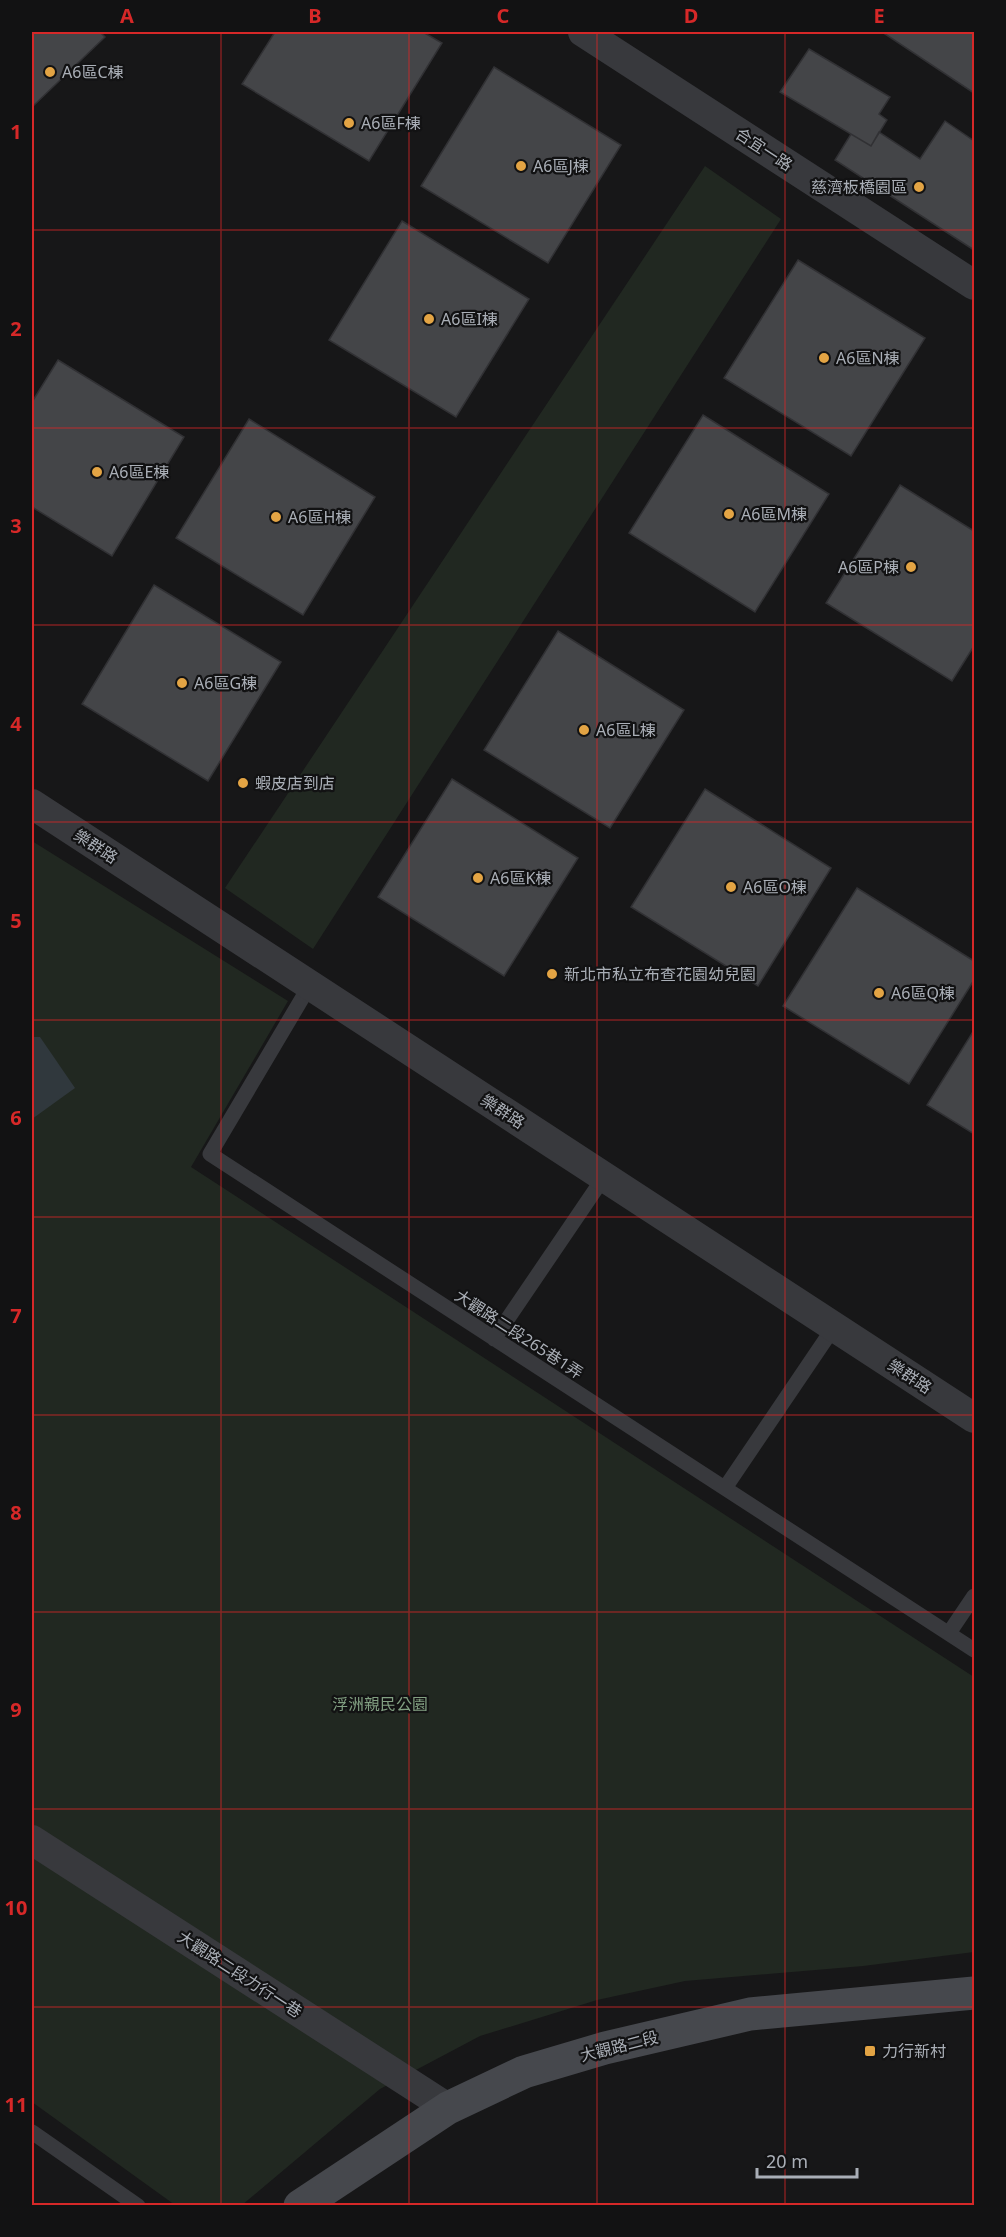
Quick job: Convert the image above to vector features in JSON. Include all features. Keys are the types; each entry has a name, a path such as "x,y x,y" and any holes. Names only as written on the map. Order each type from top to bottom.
{"main road":[{"name":"大觀路二段","path":"300,2205 448,2108 534,2069 605,2048 750,2014 975,1993"}],"street":[{"name":"合宜一路","path":"583,32 975,285"},
{"name":"樂群路","path":"32,804 975,1418"},
{"name":"大觀路二段力行一巷","path":"32,1840 448,2108"}],"lane":[{"name":"大觀路二段265巷1弄","path":"310,985 210,1154 975,1650"},
{"path":"494,1339 604,1177"},
{"path":"725,1488 834,1327"},
{"path":"949,1633 975,1596"},
{"path":"32,2132 138,2205"}],"green space":[{"path":"705,166 781,219 313,949 225,888"},
{"name":"浮洲親民公園","path":"32,841 288,1001 191,1167 974,1677 974,1952 863,1966 685,1981 597,2000 480,2036 380,2089 242,2205 175,2205 32,2102"}],"shaded area":[{"path":"32,1037 40,1037 75,1088 32,1119"}],"building":[{"name":"A6區C棟","path":"32,32 100,32 105,37 32,107"},
{"name":"A6區F棟","path":"275,32 423,32 442,43 369,161 242,84"},
{"path":"882,32 974,32 974,93"},
{"path":"809,49 890,97 879,114 887,120 871,146 780,92"},
{"name":"A6區J棟","path":"494,67 621,145 548,263 421,186"},
{"path":"945,121 974,141 974,250 835,160 851,134 871,146 879,132 920,159"},
{"name":"A6區I棟","path":"402,221 529,299 456,417 329,340"},
{"name":"A6區N棟","path":"798,260 925,338 851,456 724,378"},
{"name":"A6區E棟","path":"58,360 184,437 112,556 32,507 32,402"},
{"name":"A6區M棟","path":"703,415 829,494 755,612 629,533"},
{"name":"A6區H棟","path":"249,419 375,497 303,615 176,538"},
{"name":"A6區P棟","path":"900,485 974,531 974,646 952,681 826,603"},
{"name":"A6區G棟","path":"154,585 281,662 208,781 82,704"},
{"name":"A6區L棟","path":"558,631 684,710 610,828 484,750"},
{"name":"A6區K棟","path":"452,779 578,858 504,976 378,897"},
{"name":"A6區O棟","path":"705,789 831,868 758,986 631,907"},
{"name":"A6區Q棟","path":"857,888 974,961 974,980 909,1084 783,1006"},
{"path":"974,1030 974,1134 927,1105"}],"place":[{"name":"A6區C棟","path":"50,72"},
{"name":"A6區F棟","path":"349,123"},
{"name":"A6區J棟","path":"521,166"},
{"name":"慈濟板橋園區","path":"919,187"},
{"name":"A6區I棟","path":"429,319"},
{"name":"A6區N棟","path":"824,358"},
{"name":"A6區E棟","path":"97,472"},
{"name":"A6區M棟","path":"729,514"},
{"name":"A6區H棟","path":"276,517"},
{"name":"A6區P棟","path":"911,567"},
{"name":"A6區G棟","path":"182,683"},
{"name":"A6區L棟","path":"584,730"},
{"name":"蝦皮店到店","path":"243,783"},
{"name":"A6區K棟","path":"478,878"},
{"name":"A6區O棟","path":"731,887"},
{"name":"新北市私立布查花園幼兒園","path":"552,974"},
{"name":"A6區Q棟","path":"879,993"},
{"name":"力行新村","path":"870,2051"}]}
